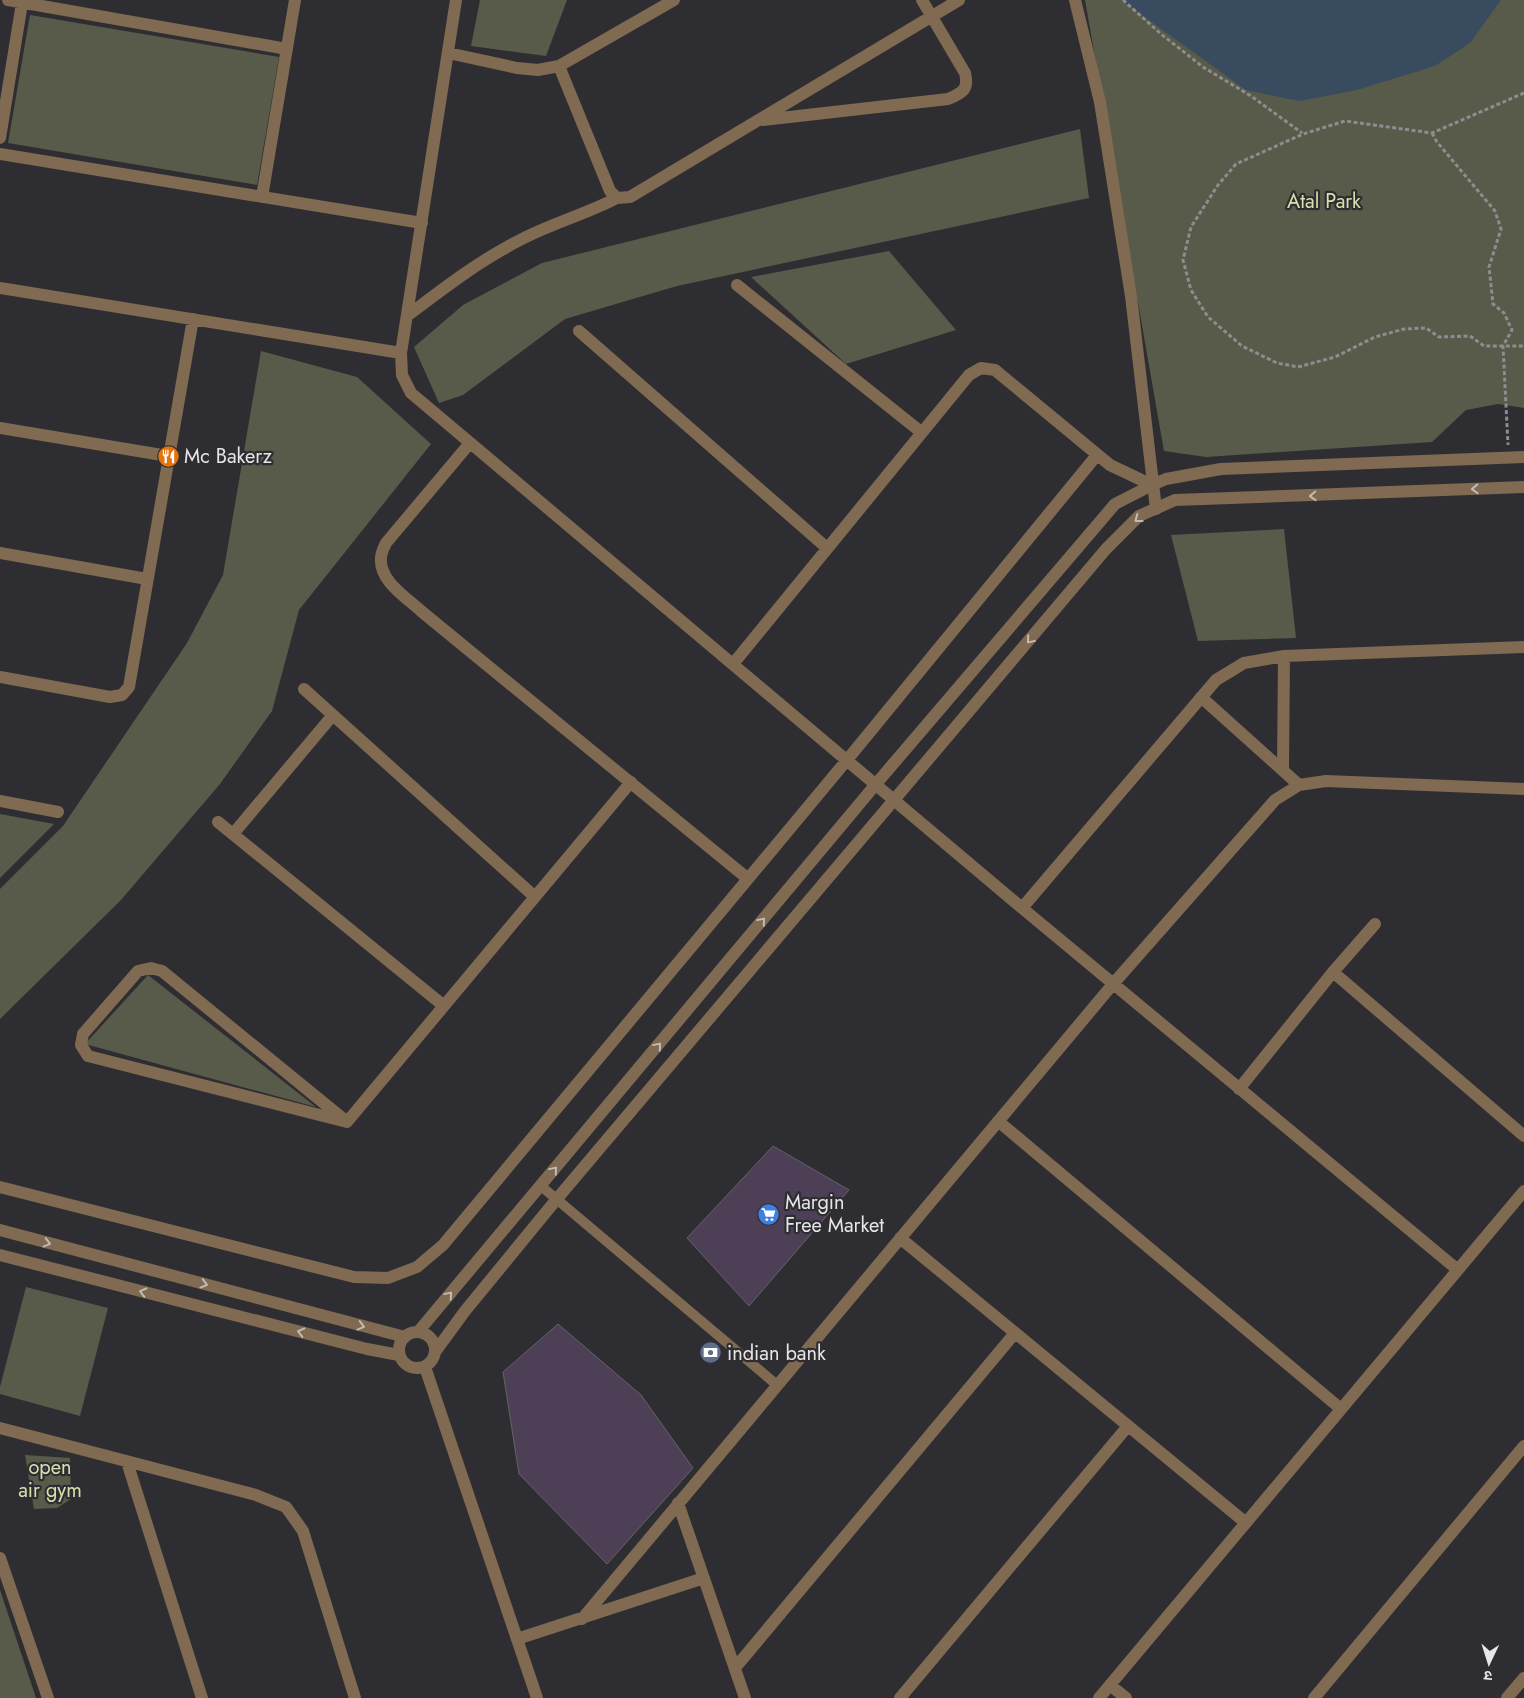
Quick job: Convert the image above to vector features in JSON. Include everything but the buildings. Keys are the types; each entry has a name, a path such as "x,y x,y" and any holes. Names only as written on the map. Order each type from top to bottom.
{"street":[{"path":"8,0 287,49"},
{"path":"262,198 295,0"},
{"path":"456,0 401,353 402,375 411,393 1022,908 1458,1270"},
{"path":"448,53 517,68 538,70 559,66 674,0"},
{"path":"758,120 948,99 965,90 967,81 965,73 922,0"},
{"path":"407,316 456,278 486,259 522,239 617,198 630,197 959,0"},
{"path":"1075,0 1100,102 1130,286 1156,509"},
{"path":"0,138 22,2"},
{"path":"559,66 610,191 617,198"},
{"path":"0,154 422,224"},
{"path":"737,285 921,432"},
{"path":"0,288 401,353"},
{"path":"0,677 110,696 122,695 129,687 193,319"},
{"path":"579,331 827,548"},
{"path":"733,664 921,432 969,375 981,368 995,370 1096,455 1152,485"},
{"path":"0,428 168,456"},
{"path":"470,444 386,543 381,558 383,573 392,584 421,610 747,878"},
{"path":"0,1187 354,1277 388,1278 417,1267 443,1245 847,760 1096,455"},
{"path":"418,1332 430,1338 434,1344 435,1352 434,1358 425,1367 416,1369 403,1362 399,1355 398,1349 405,1337 418,1332 876,784 1115,504 1166,479 1221,469 1524,457"},
{"path":"435,1352 464,1311 556,1200 1106,549 1138,516 1175,500 1524,487"},
{"path":"0,553 147,579"},
{"path":"1022,908 1216,680 1244,663 1284,656 1524,647"},
{"path":"1283,770 1284,656"},
{"path":"304,689 535,897"},
{"path":"1201,697 1299,785"},
{"path":"233,834 333,715"},
{"path":"582,1619 1113,984 1275,800 1299,785 1326,781 1524,789"},
{"path":"347,1122 631,782"},
{"path":"0,801 58,812"},
{"path":"218,822 444,1006"},
{"path":"778,902 796,917"},
{"path":"1239,1089 1333,972 1375,924"},
{"path":"150,968 162,971 347,1122 88,1056 81,1045 83,1034 138,971 150,968"},
{"path":"1333,972 1524,1136"},
{"path":"998,1121 1341,1409"},
{"path":"1099,1698 1524,1192"},
{"path":"0,1230 405,1337"},
{"path":"900,1238 1246,1524"},
{"path":"0,1255 367,1349 399,1355"},
{"path":"735,1668 1015,1333"},
{"path":"425,1367 537,1698"},
{"path":"900,1698 1128,1426"},
{"path":"0,1428 256,1495 286,1507 303,1531 355,1698"},
{"path":"1314,1698 1524,1446"},
{"path":"127,1462 202,1698"},
{"path":"678,1503 745,1698"},
{"path":"0,1558 48,1698"},
{"path":"517,1639 704,1578"},
{"path":"1507,1698 1524,1678"},
{"path":"1110,1685 1126,1698"}],"lane":[{"path":"540,1186 778,1385"}],"path":[{"path":"1123,0 1150,25 1203,67 1251,96 1302,134"},
{"path":"1524,93 1432,133 1345,122 1302,134 1236,164 1218,185 1191,227 1184,260 1191,290 1208,317 1242,346 1277,363 1298,367 1335,357 1375,338 1404,329 1426,328 1439,337 1470,336 1484,346 1524,346"},
{"path":"1432,133 1437,142 1496,211 1501,229 1489,267 1493,304 1504,313 1512,330 1503,346 1509,458"}],"green space":[{"path":"480,0 567,0 546,56 471,46"},
{"name":"Atal Park","path":"1085,0 1524,0 1524,408 1498,404 1466,410 1432,442 1206,457 1164,451"},
{"path":"30,15 279,57 257,185 8,143"},
{"path":"1080,129 1089,198 677,286 565,319 463,395 439,403 414,347 463,305 542,263"},
{"path":"889,251 956,330 846,364 751,277"},
{"path":"261,351 357,377 431,444 299,610 272,711 220,784 121,900 0,1019 0,889 63,826 187,643 223,575"},
{"path":"1284,529 1296,638 1198,641 1171,535"},
{"path":"0,814 54,824 0,878"},
{"path":"148,975 316,1107 85,1044"},
{"path":"26,1287 108,1308 80,1416 0,1394 0,1387"},
{"name":"open air gym","path":"25,1455 70,1458 71,1499 57,1508 34,1509"},
{"path":"0,1590 36,1698 0,1698"}],"water":[{"path":"1124,0 1501,0 1470,43 1435,66 1357,90 1299,101 1246,90 1124,2"}],"place":[{"name":"Mc Bakerz","path":"168,456"},
{"name":"Margin Free Market","path":"769,1214"},
{"name":"indian bank","path":"711,1353"}]}
